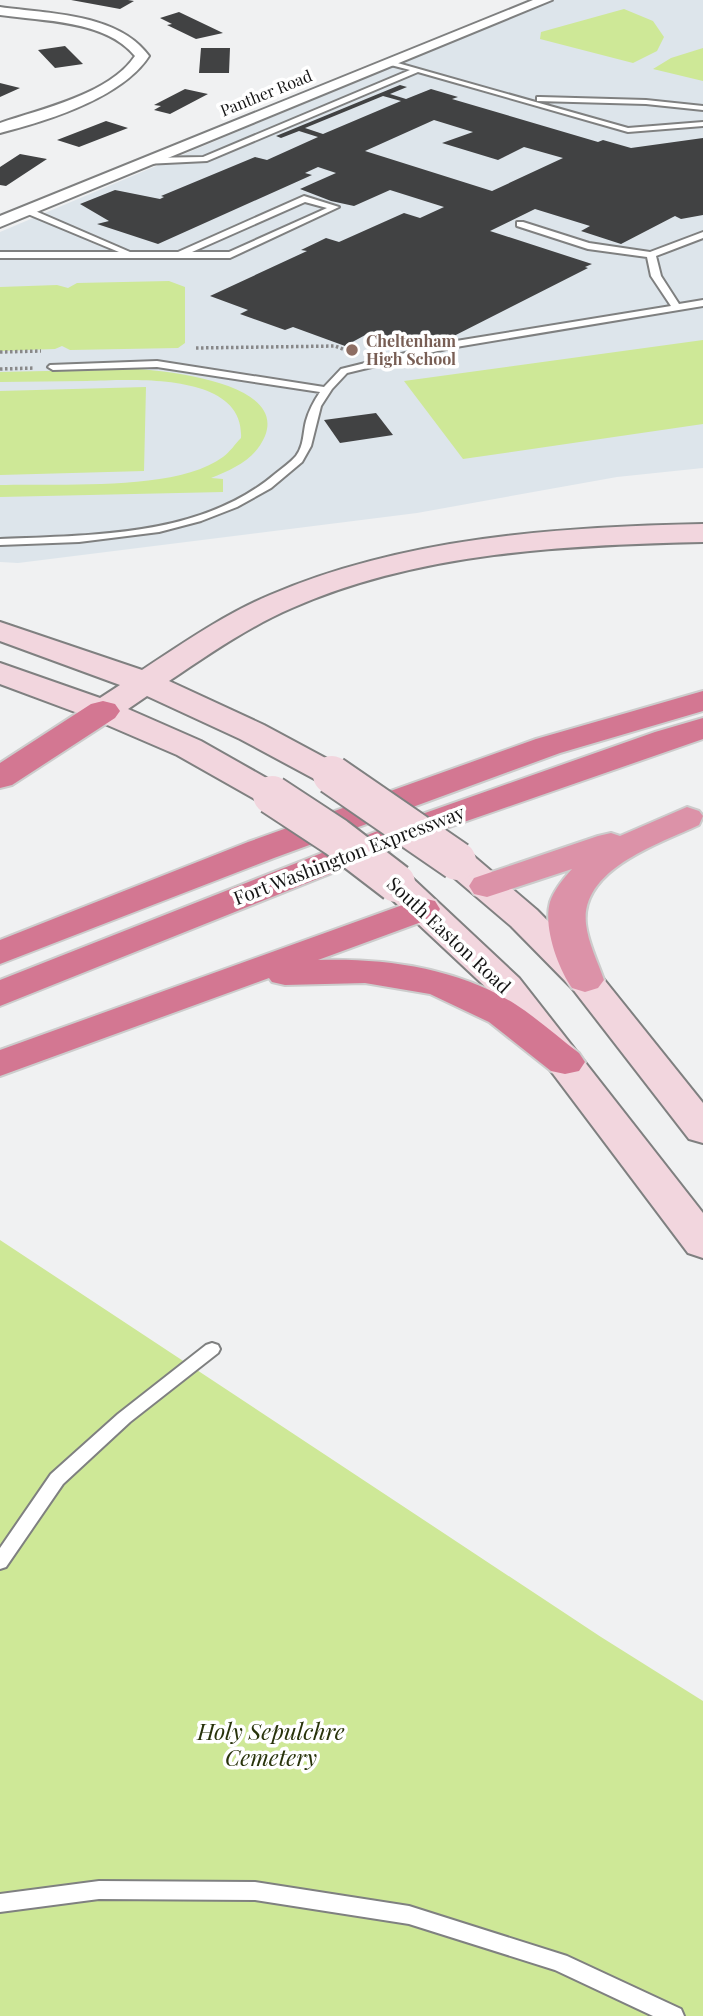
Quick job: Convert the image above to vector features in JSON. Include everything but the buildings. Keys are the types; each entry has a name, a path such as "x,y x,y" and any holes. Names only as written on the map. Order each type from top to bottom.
{"highway":[{"name":"Fort Washington Expressway","path":"0,953 261,850 548,746 703,701"},
{"path":"0,778 103,710"},
{"name":"Fort Washington Expressway","path":"0,994 421,826 667,739 703,729"},
{"path":"487,886 695,815"},
{"path":"585,980 567,923 567,909 572,892 587,872 613,854 695,815"},
{"path":"0,1064 227,979 409,896"},
{"path":"227,979 335,969 371,971 426,981 468,995 496,1009 565,1062"}],"main road":[{"path":"103,710 238,624 273,605 316,588 418,559 551,538 703,533"},
{"path":"0,631 147,682 267,737 332,775 457,861 524,918 585,980 703,1130"},
{"name":"South Easton Road","path":"0,673 103,710 189,747 272,795 336,837 409,896 506,986 703,1242"},
{"path":"409,896 487,886"}],"street":[{"name":"Panther Road","path":"0,222 144,161 545,0"},
{"path":"0,11 107,30 136,47 142,57 135,69 118,83 0,128"}],"lane":[{"path":"390,62 628,130 703,124"},
{"path":"144,161 204,159 417,70"},
{"path":"518,99 646,102 703,108"},
{"path":"0,255 134,255 179,255 230,255 335,208 304,199 179,255"},
{"path":"26,211 134,255"},
{"path":"520,224 588,246 651,255 701,237"},
{"path":"651,255 656,276 677,308"},
{"path":"0,542 144,531 200,520 237,506 265,488 300,458 312,417 333,380 344,371 450,345 703,303"},
{"path":"53,367 157,364 327,390"},
{"path":"0,1562 57,1479 134,1409 212,1349"},
{"path":"0,1903 99,1890 255,1891 409,1915 560,1962 674,2016"}],"path":[{"path":"0,369 53,367"}],"shaded area":[{"name":"Cheltenham High School","path":"549,0 703,0 703,468 617,477 417,513 18,563 0,562 0,232"}],"green space":[{"path":"624,9 653,21 664,37 657,51 633,63 540,39 541,32"},
{"path":"703,48 703,81 653,69 671,58"},
{"path":"169,281 185,287 185,343 178,348 70,350 62,346 55,349 0,351 0,287 57,285 68,288 77,283"},
{"path":"703,340 703,424 463,459 404,381"},
{"path":"137,369 220,383 242,392 258,403 267,418 265,436 249,457 211,478 223,479 223,492 0,497 0,485 116,483 176,476 202,468 223,457 241,438 237,416 225,401 205,390 182,384 130,380 0,382 0,372"},
{"path":"146,387 144,471 0,475 0,391"},
{"name":"Holy Sepulchre Cemetery","path":"0,1240 601,1637 703,1701 703,2016 0,2016"}],"place":[{"name":"Cheltenham High School","path":"352,350"}]}
